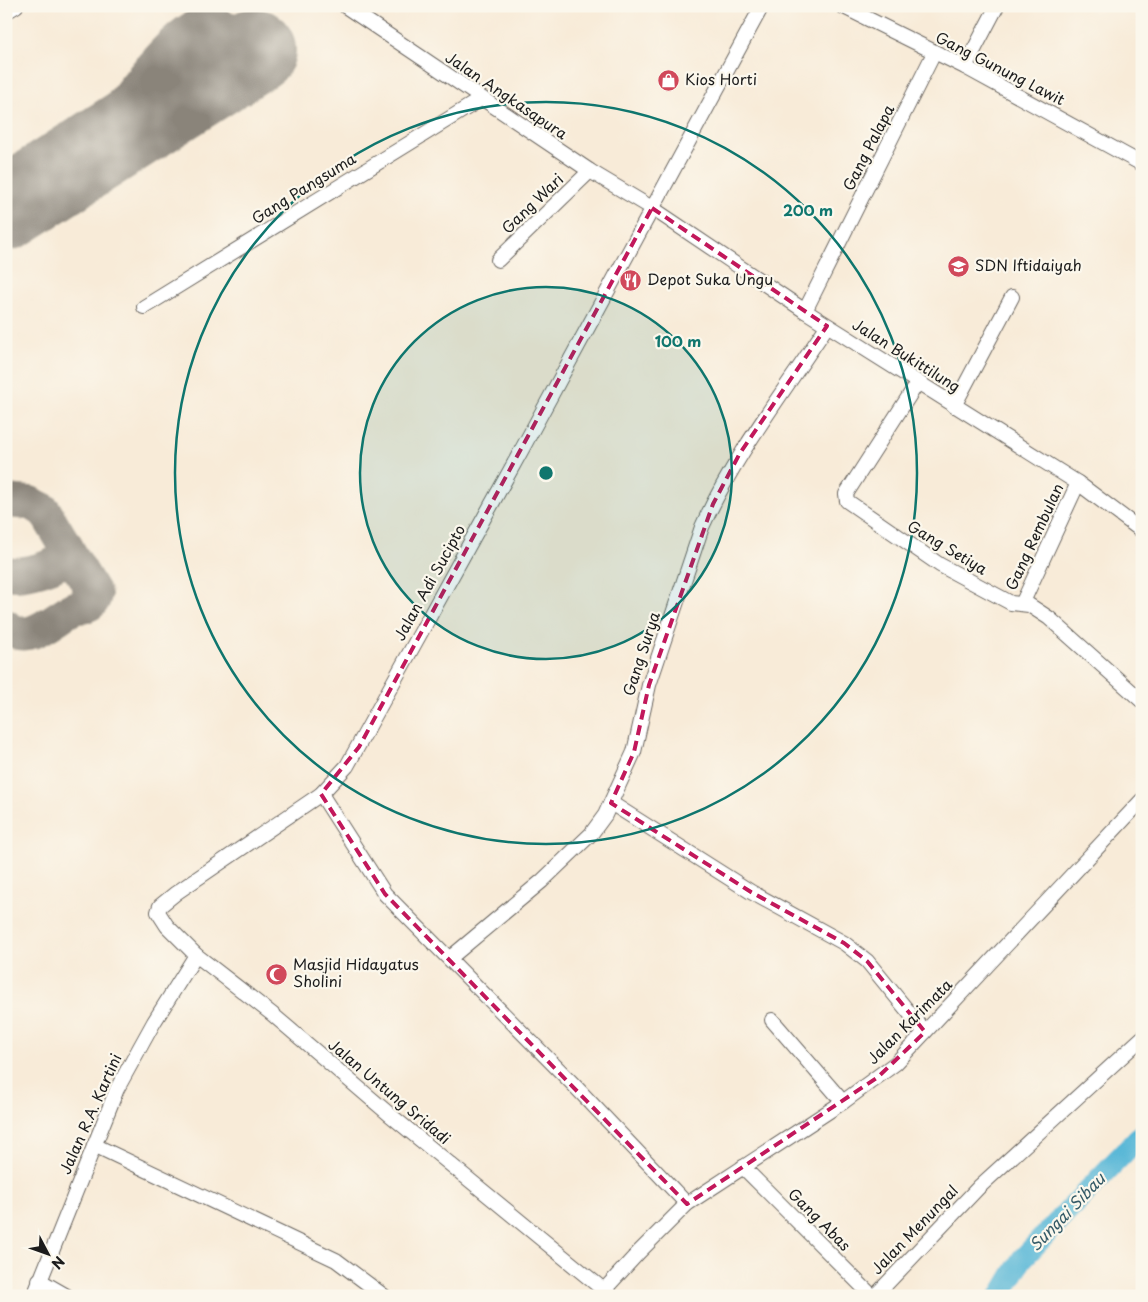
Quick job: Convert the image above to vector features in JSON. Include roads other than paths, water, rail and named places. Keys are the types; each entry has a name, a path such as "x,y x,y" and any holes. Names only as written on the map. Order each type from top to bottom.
{"street":[{"path":"6,12 16,6"},
{"name":"Jalan Angkasapura","path":"345,6 590,171 652,208"},
{"name":"Jalan Adi Sucipto","path":"160,906 320,794 347,766 762,6"},
{"name":"Gang Gunung Lawit","path":"842,6 965,67 1142,164"},
{"path":"965,67 997,6"},
{"name":"Gang Palapa","path":"805,311 934,53"},
{"name":"Gang Pangsuma","path":"144,307 481,99"},
{"name":"Gang Wari","path":"498,260 590,171"},
{"name":"Jalan Bukittilung","path":"652,208 827,326 1078,483 1142,530"},
{"path":"954,406 1012,297"},
{"name":"Gang Surya","path":"450,958 542,881 591,834 611,803 634,752 648,685 709,512 740,453 790,384 827,326"},
{"name":"Gang Setiya","path":"918,382 846,494 847,501 940,565 1011,603 1029,605 1049,618 1142,701"},
{"name":"Gang Rembulan","path":"1022,604 1078,483"},
{"path":"320,794 385,894 450,958 688,1204"},
{"name":"Jalan Karimata","path":"608,1293 638,1252 688,1204 843,1102 896,1063 1142,800"},
{"path":"611,803 751,892 844,943 867,961 926,1032"},
{"name":"Jalan Untung Sridadi","path":"160,906 159,916 196,955 272,1014 396,1120 608,1293"},
{"name":"Jalan R.A. Kartini","path":"34,1296 94,1144 134,1055 196,955"},
{"path":"772,1020 843,1102"},
{"name":"Jalan Menungal","path":"873,1296 979,1187 1142,1038"},
{"path":"94,1144 336,1260 384,1296"},
{"name":"Gang Abas","path":"743,1167 873,1296"},
{"path":"39,1280 67,1296"}],"waterway":[{"name":"Sungai Sibau","path":"1000,1296 1022,1259 1142,1134"}],"place":[{"name":"Kios Horti","path":"669,80"},
{"name":"SDN Iftidaiyah","path":"959,266"},
{"name":"Depot Suka Ungu","path":"631,280"},
{"name":"Masjid Hidayatus Sholini","path":"277,974"}]}
